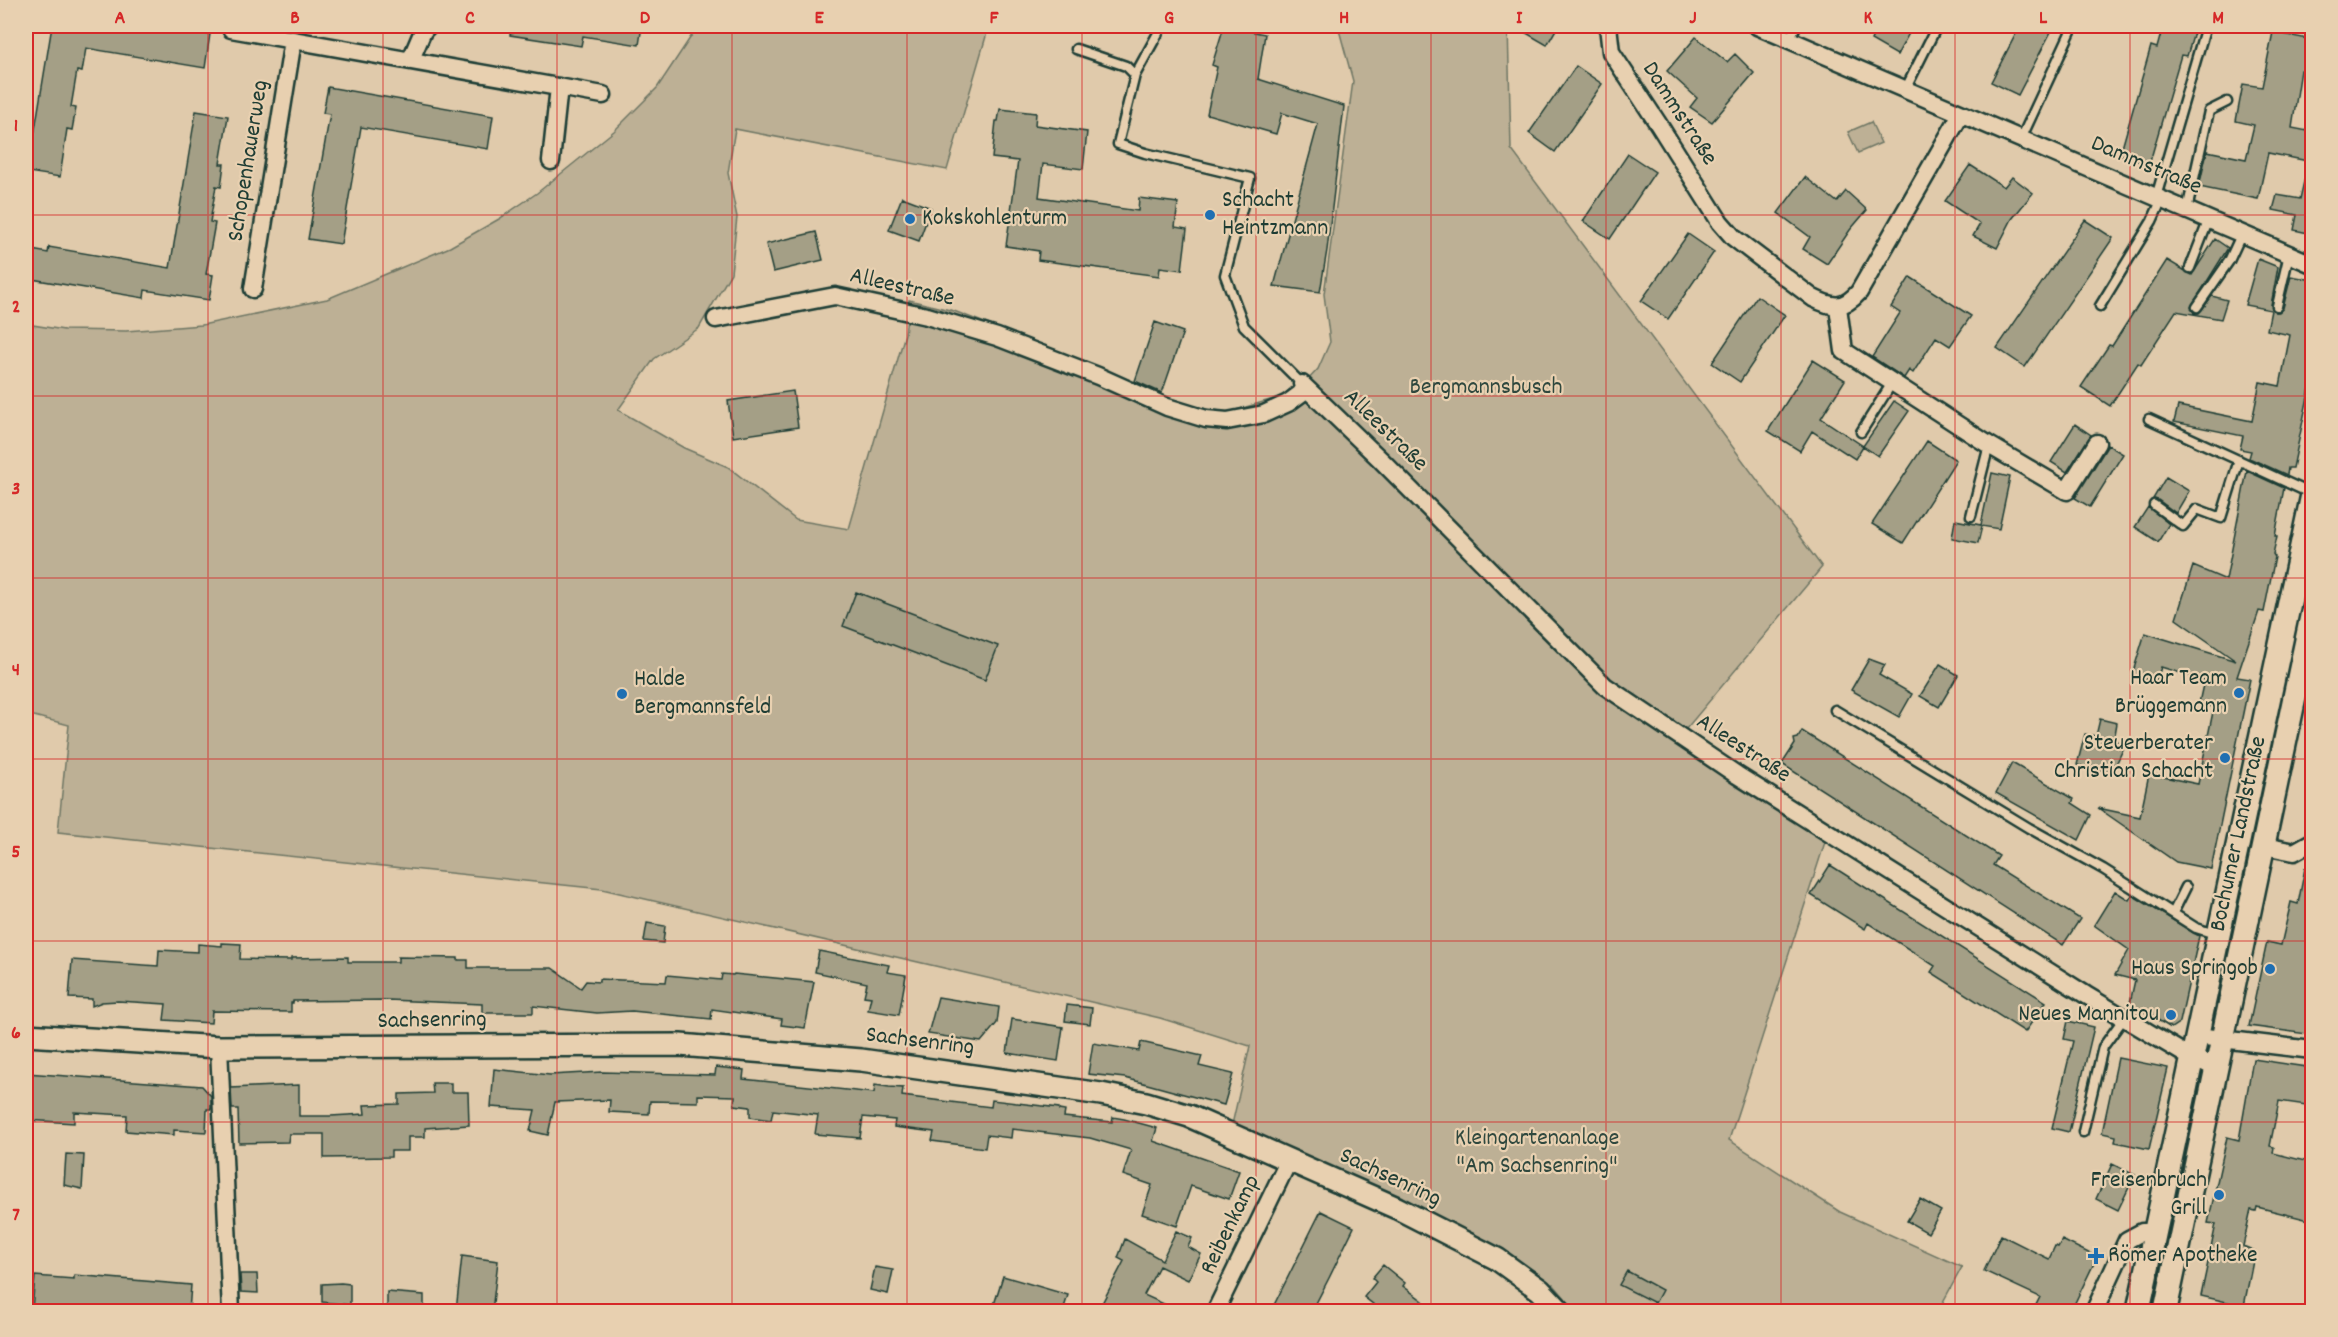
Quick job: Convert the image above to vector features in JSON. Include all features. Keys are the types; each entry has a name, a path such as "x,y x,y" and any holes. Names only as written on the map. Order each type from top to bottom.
{"main road":[{"name":"Bochumer Landstraße","path":"2138,1311 2313,496"},
{"name":"Bochumer Landstraße","path":"2166,1311 2313,614"}],"street":[{"path":"411,59 423,31 428,26"},
{"name":"Dammstraße","path":"1608,26 1611,52 1720,222 1734,238 1813,298 1838,307"},
{"name":"Dammstraße","path":"1756,26 1792,33 1905,91 2313,264"},
{"path":"231,29 411,59 603,95"},
{"name":"Schopenhauerweg","path":"253,289 293,40"},
{"path":"551,161 559,87"},
{"path":"1961,114 1859,292 1851,302 1838,307 1844,351 1989,445 2067,491 2097,443"},
{"name":"Alleestraße","path":"716,319 836,296 927,316 997,337 1098,376 1167,407 1206,418 1227,421 1264,414 1288,403 1305,387 1381,460 1605,686 1747,781 2124,1018 2194,1047 2216,1068"},
{"path":"2264,846 2294,852 2307,848"},
{"name":"Sachsenring","path":"26,1035 219,1047 680,1045 861,1060 1101,1094 1146,1103 1189,1116 1406,1212 1497,1260 1528,1280 1561,1311"},
{"path":"2194,1047 2223,1038 2313,1050"},
{"path":"219,1047 231,1311"},
{"name":"Reibenkamp","path":"1215,1311 1289,1160"},
{"path":"2094,1311 2127,1240 2142,1232 2154,1232"}],"lane":[{"path":"1162,26 1135,75 1118,144 1145,153 1250,178 1225,275 1244,326 1305,387"},
{"path":"1905,91 1937,26"},
{"path":"2100,306 2152,221 2206,26"},
{"path":"2021,139 2071,31"},
{"path":"1076,50 1126,66 1135,75"},
{"path":"2187,210 2209,111 2227,102"},
{"path":"2190,268 2209,219"},
{"path":"2197,307 2229,261 2242,233"},
{"path":"2277,306 2289,254"},
{"path":"1861,432 1892,382"},
{"path":"2149,419 2313,496"},
{"path":"1971,516 1989,445"},
{"path":"2154,505 2183,526 2197,509 2221,518 2238,460"},
{"path":"1834,710 2196,928 2218,935"},
{"path":"2173,913 2186,887"},
{"path":"2083,1132 2103,1047 2124,1018"}],"green space":[{"path":"698,26 989,26 947,170 735,129 728,173 737,217 731,273 699,328 654,359 618,410 684,448 728,467 796,520 849,529 905,334 909,300 954,311 1101,368 1158,397 1206,409 1229,412 1283,396 1291,388 1307,381 1318,369 1330,342 1324,294 1353,81 1338,26 1508,26 1511,149 1822,567 1680,736 1826,839 1729,1140 1840,1212 1962,1267 1938,1311 1571,1311 1565,1298 1553,1284 1543,1289 1231,1129 1250,1046 1160,1018 602,889 58,832 69,725 26,714 26,324 64,330 126,331 202,325 327,299 450,247 499,219 537,193 614,131 657,88"},
{"path":"1871,122 1881,143 1858,153 1848,132"}],"building":[{"path":"52,26 159,26 210,34 205,68 86,48 82,72 77,71 71,107 76,108 72,130 67,129 60,177 28,172"},
{"path":"511,26 642,26 639,45 583,36 581,46 510,35"},
{"path":"1224,26 1265,34 1258,79 1344,106 1320,292 1274,286 1318,124 1282,113 1276,134 1207,114 1217,67 1212,65"},
{"path":"1514,26 1558,26 1547,45"},
{"path":"1878,26 1913,26 1897,55 1871,40"},
{"path":"2020,26 2054,26 2018,95 1991,82"},
{"path":"2163,26 2196,26 2187,56 2181,55 2149,165 2120,155 2151,46 2157,48"},
{"path":"2273,32 2313,40 2313,72 2301,70 2292,128 2313,132 2313,162 2268,153 2258,199 2199,187 2207,151 2246,159 2254,125 2236,121 2243,84 2262,87"},
{"path":"1696,37 1727,62 1735,54 1754,73 1712,122 1690,107 1697,98 1667,71"},
{"path":"1576,66 1602,84 1555,152 1529,133"},
{"path":"328,87 493,116 488,149 361,127 341,244 308,239 330,114 323,113"},
{"path":"1000,109 1036,113 1035,125 1087,132 1083,169 1043,164 1039,197 1138,211 1139,198 1178,203 1175,227 1187,229 1182,270 1160,267 1159,276 1038,260 1039,251 1006,246 1018,161 992,158 996,121 998,121"},
{"path":"196,111 228,116 220,164 224,164 221,187 216,186 210,222 215,223 206,274 213,275 209,300 145,290 144,298 26,278 26,249 48,253 49,247 170,268"},
{"path":"1628,154 1655,172 1610,239 1583,221"},
{"path":"1970,165 2004,187 2012,177 2033,193 2012,219 1997,248 1973,236 1980,224 1945,201"},
{"path":"1805,177 1837,202 1846,191 1867,210 1827,264 1803,249 1810,237 1778,213"},
{"path":"2305,177 2313,178 2313,234 2294,230 2297,215 2273,210 2277,195 2300,199"},
{"name":"Kokskohlenturm","path":"902,197 931,208 919,241 889,230"},
{"path":"2085,220 2113,238 2025,367 1997,348"},
{"path":"816,232 823,260 773,272 766,244"},
{"path":"1688,234 1714,252 1668,319 1641,301"},
{"path":"2215,239 2228,248 2191,307 2194,313 2199,313 2212,296 2227,300 2221,319 2176,311 2141,365 2138,363 2110,406 2081,387 2109,345 2112,346 2167,260 2192,275"},
{"path":"2258,259 2278,267 2271,305 2275,312 2283,308 2291,276 2313,280 2313,373 2293,468 2288,468 2287,475 2249,458 2251,451 2240,449 2243,436 2174,422 2178,406 2252,421 2260,382 2280,386 2290,335 2267,330 2271,310 2245,305"},
{"path":"1910,277 1971,316 1950,346 1936,337 1913,373 1909,370 1904,378 1872,357 1900,313 1891,307"},
{"path":"1757,296 1785,315 1740,382 1712,363"},
{"path":"1155,322 1183,332 1162,393 1135,381"},
{"path":"1813,360 1845,380 1821,418 1863,446 1855,459 1812,431 1800,451 1768,431"},
{"path":"793,391 798,427 733,437 728,401"},
{"path":"1894,401 1909,411 1878,456 1863,446"},
{"path":"2075,424 2091,435 2067,472 2051,462"},
{"path":"1927,441 1956,460 1903,543 1872,524"},
{"path":"2108,445 2123,454 2090,507 2075,498"},
{"path":"2247,471 2284,488 2275,536 2277,536 2273,554 2275,557 2264,612 2259,611 2237,677 2250,679 2211,869 2176,862 2098,808 2140,817 2149,774 2198,784 2214,707 2199,703 2204,680 2161,667 2156,683 2132,675 2145,633 2236,661 2176,619 2193,566 2226,580"},
{"path":"1992,473 2010,477 1999,529 1982,526 1978,543 1952,538 1955,520 1981,525"},
{"path":"2166,477 2189,491 2176,513 2153,499"},
{"path":"2148,507 2169,524 2158,542 2135,527"},
{"path":"856,592 998,646 985,680 843,626"},
{"path":"1869,659 1885,665 1879,675 1912,694 1899,717 1851,690"},
{"path":"1940,664 1958,675 1939,707 1920,696"},
{"path":"2100,719 2117,723 2114,740 2126,743 2112,773 2077,765 2085,734 2096,736"},
{"path":"1802,731 1999,856 1993,865 2080,919 2063,945 1782,764 1795,744 1794,739 1798,738"},
{"path":"2012,763 2074,799 2072,803 2091,815 2079,840 1996,793"},
{"path":"1830,865 2046,1002 2025,1032 1931,972 1935,966 1868,923 1865,929 1811,895"},
{"path":"2305,868 2313,869 2313,998 2307,1034 2249,1026 2267,942 2281,945 2291,902 2298,904"},
{"path":"2115,891 2129,900 2132,895 2199,936 2180,1022 2171,1028 2130,1003 2135,980 2115,975 2129,950 2094,925"},
{"path":"647,923 665,926 663,943 644,941"},
{"path":"222,943 241,944 240,959 291,960 291,958 348,957 348,962 398,962 398,957 458,958 458,960 468,960 468,968 552,968 581,988 586,981 599,982 599,979 666,982 667,975 721,980 722,974 734,974 814,982 805,1028 781,1025 782,1019 712,1009 711,1019 632,1011 597,1013 533,1006 533,1013 482,1013 482,1004 388,1000 293,1001 291,1012 212,1011 211,1023 164,1020 166,1004 118,1001 102,1002 92,1006 92,999 69,998 72,960 158,966 159,950 198,952 198,944 222,946"},
{"path":"819,951 889,965 887,972 906,975 899,1015 868,1010 871,997 864,996 867,983 815,972"},
{"path":"938,997 999,1007 997,1023 981,1042 928,1034"},
{"path":"1067,1005 1092,1008 1090,1024 1065,1021"},
{"path":"1012,1019 1063,1027 1058,1061 1007,1053"},
{"path":"2068,1021 2094,1027 2069,1132 2052,1128 2073,1041 2064,1039"},
{"path":"1141,1042 1202,1056 1199,1066 1233,1074 1224,1105 1125,1078 1088,1074 1093,1043 1139,1051"},
{"path":"2118,1058 2168,1068 2149,1149 2115,1142 2116,1136 2102,1133"},
{"path":"2253,1059 2313,1068 2313,1106 2279,1101 2270,1146 2274,1147 2273,1153 2313,1163 2313,1221 2257,1207 2256,1211 2251,1210 2243,1246 2255,1251 2244,1306 2201,1296 2216,1224 2208,1223 2227,1137 2239,1140"},
{"path":"716,1067 744,1070 743,1079 874,1093 875,1085 903,1088 902,1096 991,1107 992,1100 1059,1108 1065,1111 1064,1117 1112,1122 1113,1117 1124,1119 1157,1128 1153,1141 1239,1171 1229,1199 1191,1186 1177,1226 1142,1214 1152,1185 1123,1175 1131,1150 1090,1138 1012,1129 1011,1138 987,1135 985,1148 932,1141 934,1132 894,1127 895,1120 863,1117 860,1138 815,1134 818,1115 773,1110 771,1120 750,1117 750,1107 734,1105 735,1096 698,1095 698,1102 650,1101 649,1114 609,1112 610,1100 555,1102 548,1135 530,1131 535,1110 491,1107 494,1069 550,1075 602,1072 715,1075"},
{"path":"26,1073 202,1086 211,1096 211,1109 207,1109 206,1132 174,1130 174,1135 126,1131 127,1115 74,1112 74,1123 26,1120"},
{"path":"432,1083 451,1083 451,1092 468,1092 469,1125 425,1128 425,1137 408,1137 408,1151 391,1151 391,1157 324,1158 324,1134 289,1134 288,1142 239,1143 238,1109 232,1109 231,1088 299,1085 299,1116 331,1116 365,1114 364,1105 399,1104 399,1094 433,1093"},
{"path":"66,1154 84,1155 82,1189 64,1185"},
{"path":"2112,1164 2135,1175 2118,1210 2096,1199"},
{"path":"1920,1199 1941,1211 1928,1233 1907,1221"},
{"path":"1321,1211 1354,1227 1329,1278 1312,1311 1271,1311"},
{"path":"1176,1231 1192,1238 1188,1247 1201,1254 1188,1280 1159,1266 1144,1295 1179,1311 1098,1311 1124,1261 1118,1258 1125,1239 1162,1260"},
{"path":"2001,1235 2049,1259 2055,1246 2058,1247 2062,1240 2097,1257 2071,1311 2044,1311 2035,1307 2040,1297 1984,1271"},
{"path":"462,1256 498,1261 492,1311 456,1311"},
{"path":"1383,1265 1405,1283 1403,1286 1423,1301 1415,1311 1382,1311 1364,1297 1376,1282 1372,1278"},
{"path":"875,1267 893,1270 888,1294 870,1290"},
{"path":"1627,1271 1662,1290 1655,1303 1619,1285"},
{"path":"240,1274 257,1274 258,1293 241,1292"},
{"path":"74,1275 191,1285 189,1311 39,1311 32,1309 35,1276 74,1279"},
{"path":"1003,1276 1068,1295 1063,1311 992,1311"},
{"path":"322,1284 350,1284 350,1305 322,1302"},
{"path":"387,1292 424,1295 424,1311 387,1309"}],"place":[{"name":"Schacht Heintzmann","path":"1210,215"},
{"name":"Kokskohlenturm","path":"910,219"},
{"name":"Haar Team Brüggemann","path":"2239,693"},
{"name":"Halde Bergmannsfeld","path":"622,694"},
{"name":"Steuerberater Christian Schacht","path":"2225,758"},
{"name":"Haus Springob","path":"2270,969"},
{"name":"Neues Mannitou","path":"2171,1015"},
{"name":"Freisenbruch Grill","path":"2219,1195"},
{"name":"Römer Apotheke","path":"2096,1256"}],"park label":[{"name":"Bergmannsbusch","path":"1486,388"},
{"name":"Kleingartenanlage \"Am Sachsenring\"","path":"1537,1153"}]}
